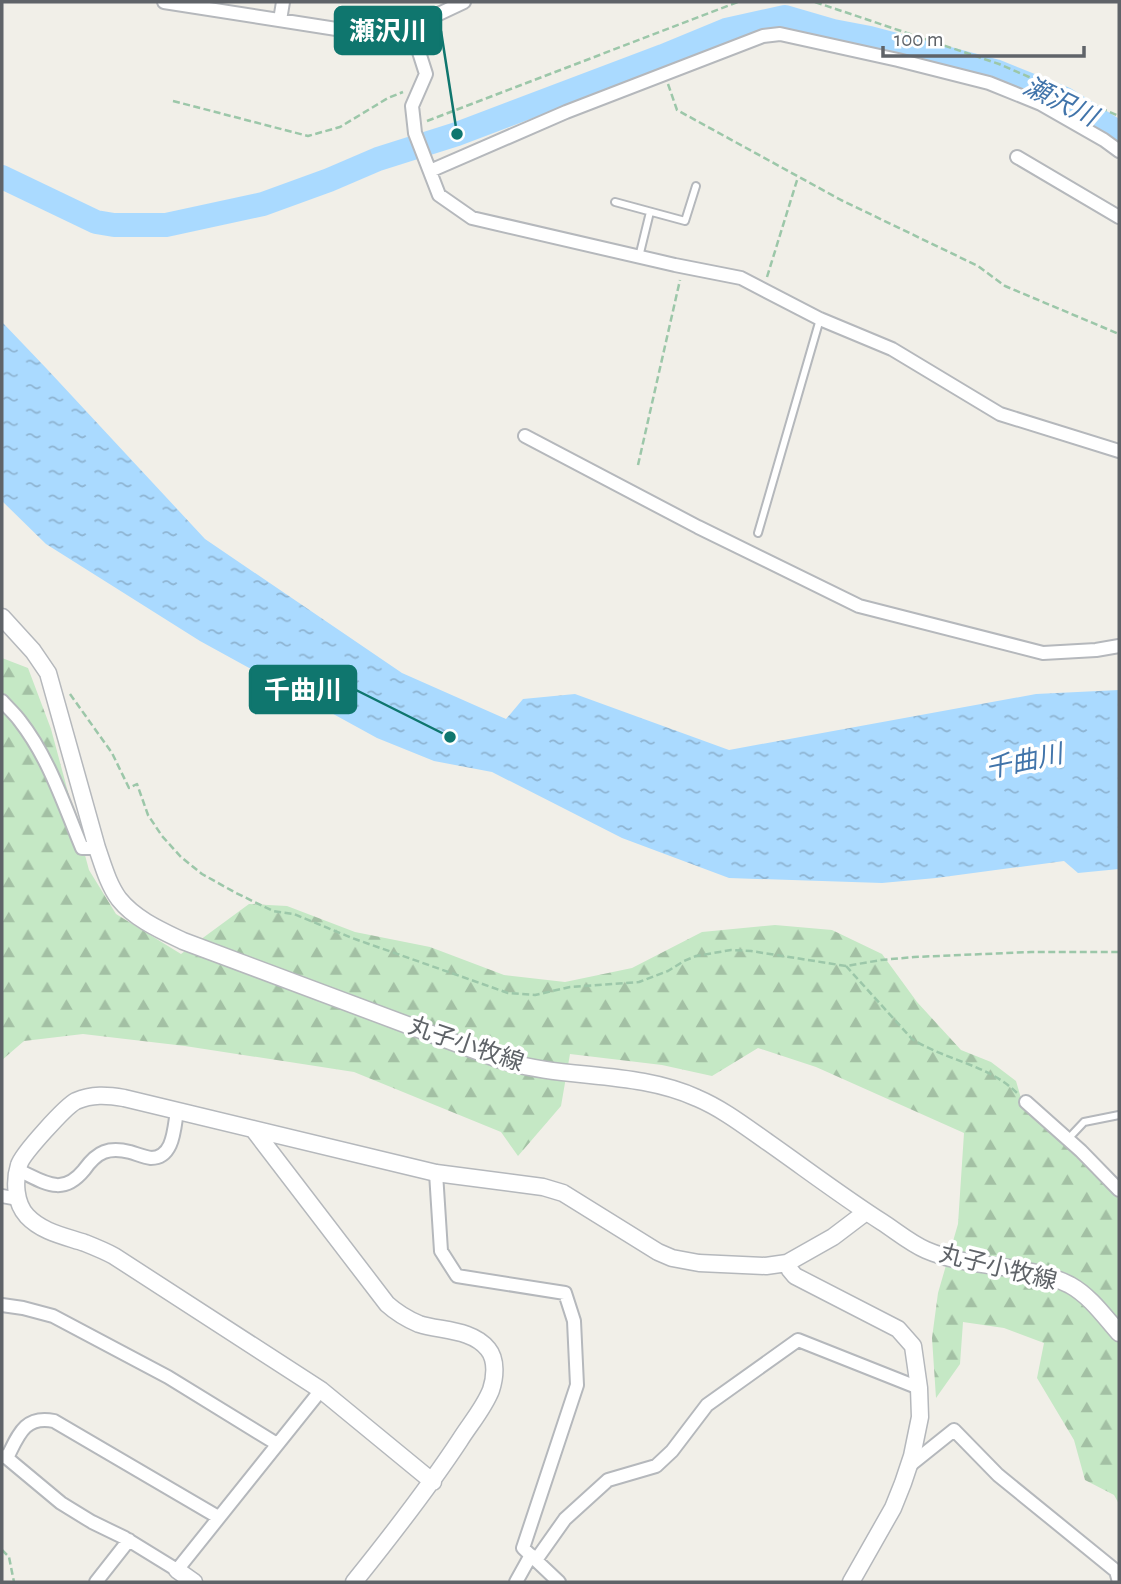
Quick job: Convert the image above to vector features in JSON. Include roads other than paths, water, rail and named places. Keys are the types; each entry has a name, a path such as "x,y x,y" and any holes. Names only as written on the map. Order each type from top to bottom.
{"street":[{"path":"280,20 284,2"},
{"path":"172,3 382,36 411,27 464,2"},
{"path":"411,27 426,74 412,106 414,130 439,195 472,218 741,278 820,319 892,349 1000,414 1119,450"},
{"path":"428,166 763,36 780,34 989,83 1041,104 1119,150"},
{"path":"1017,157 1119,217"},
{"path":"525,436 698,527 859,606 1043,653 1119,646"},
{"name":"丸子小牧線","path":"2,617 33,651 48,673 107,876 118,898 141,919 183,941 523,1067 649,1082 700,1099 725,1112 866,1212 925,1250 943,1256 1033,1272 1071,1286 1088,1299 1119,1333"},
{"path":"2,701 21,721 37,748 56,784 82,848 97,848"},
{"path":"433,1482 321,1390 114,1256 51,1232 26,1215 18,1203 16,1183 19,1162 65,1109 75,1101 89,1097 104,1095 124,1098 436,1173 522,1183 563,1193 658,1252 699,1263 766,1266 787,1263 833,1237 866,1212"},
{"path":"1026,1102 1119,1190"},
{"path":"18,1170 52,1185 66,1186 104,1152 120,1150 153,1158 167,1152 172,1141 177,1111"},
{"path":"253,1129 387,1304 396,1312 420,1324 481,1342 490,1351 495,1368 486,1400 433,1482 354,1582"},
{"path":"436,1173 441,1251 457,1276 565,1293 574,1321 577,1385 523,1548 559,1582"},
{"path":"2,1196 18,1199"},
{"path":"787,1263 795,1276 898,1329 913,1346 920,1418 909,1466 893,1508 850,1582"},
{"path":"2,1305 53,1316 168,1377 276,1444"},
{"path":"516,1582 565,1519 608,1480 656,1466 672,1451 707,1405 798,1340 919,1388"},
{"path":"177,1570 321,1390"},
{"path":"194,1582 129,1540 61,1503 4,1457 22,1429 32,1422 44,1419 54,1422 218,1517"},
{"path":"909,1466 954,1430 998,1475 1116,1571 1119,1581"},
{"path":"96,1582 129,1540"}],"lane":[{"path":"615,202 685,221 695,186"},
{"path":"639,257 650,212"},
{"path":"758,533 820,319"},
{"path":"1068,1139 1084,1122 1119,1115"}],"water":[{"path":"2,322 205,539 402,673 506,719 523,699 575,694 729,750 1036,694 1119,690 1119,869 1078,873 1064,861 882,883 729,878 622,838 492,772 434,761 377,738 200,641 46,544 2,501"}],"waterway":[{"name":"瀬沢川","path":"2,177 96,222 114,225 166,225 263,204 378,159 457,134 726,30 785,17 995,71 1065,99 1119,133"}],"place":[{"name":"瀬沢川","path":"457,134"},
{"name":"千曲川","path":"450,737"}]}
